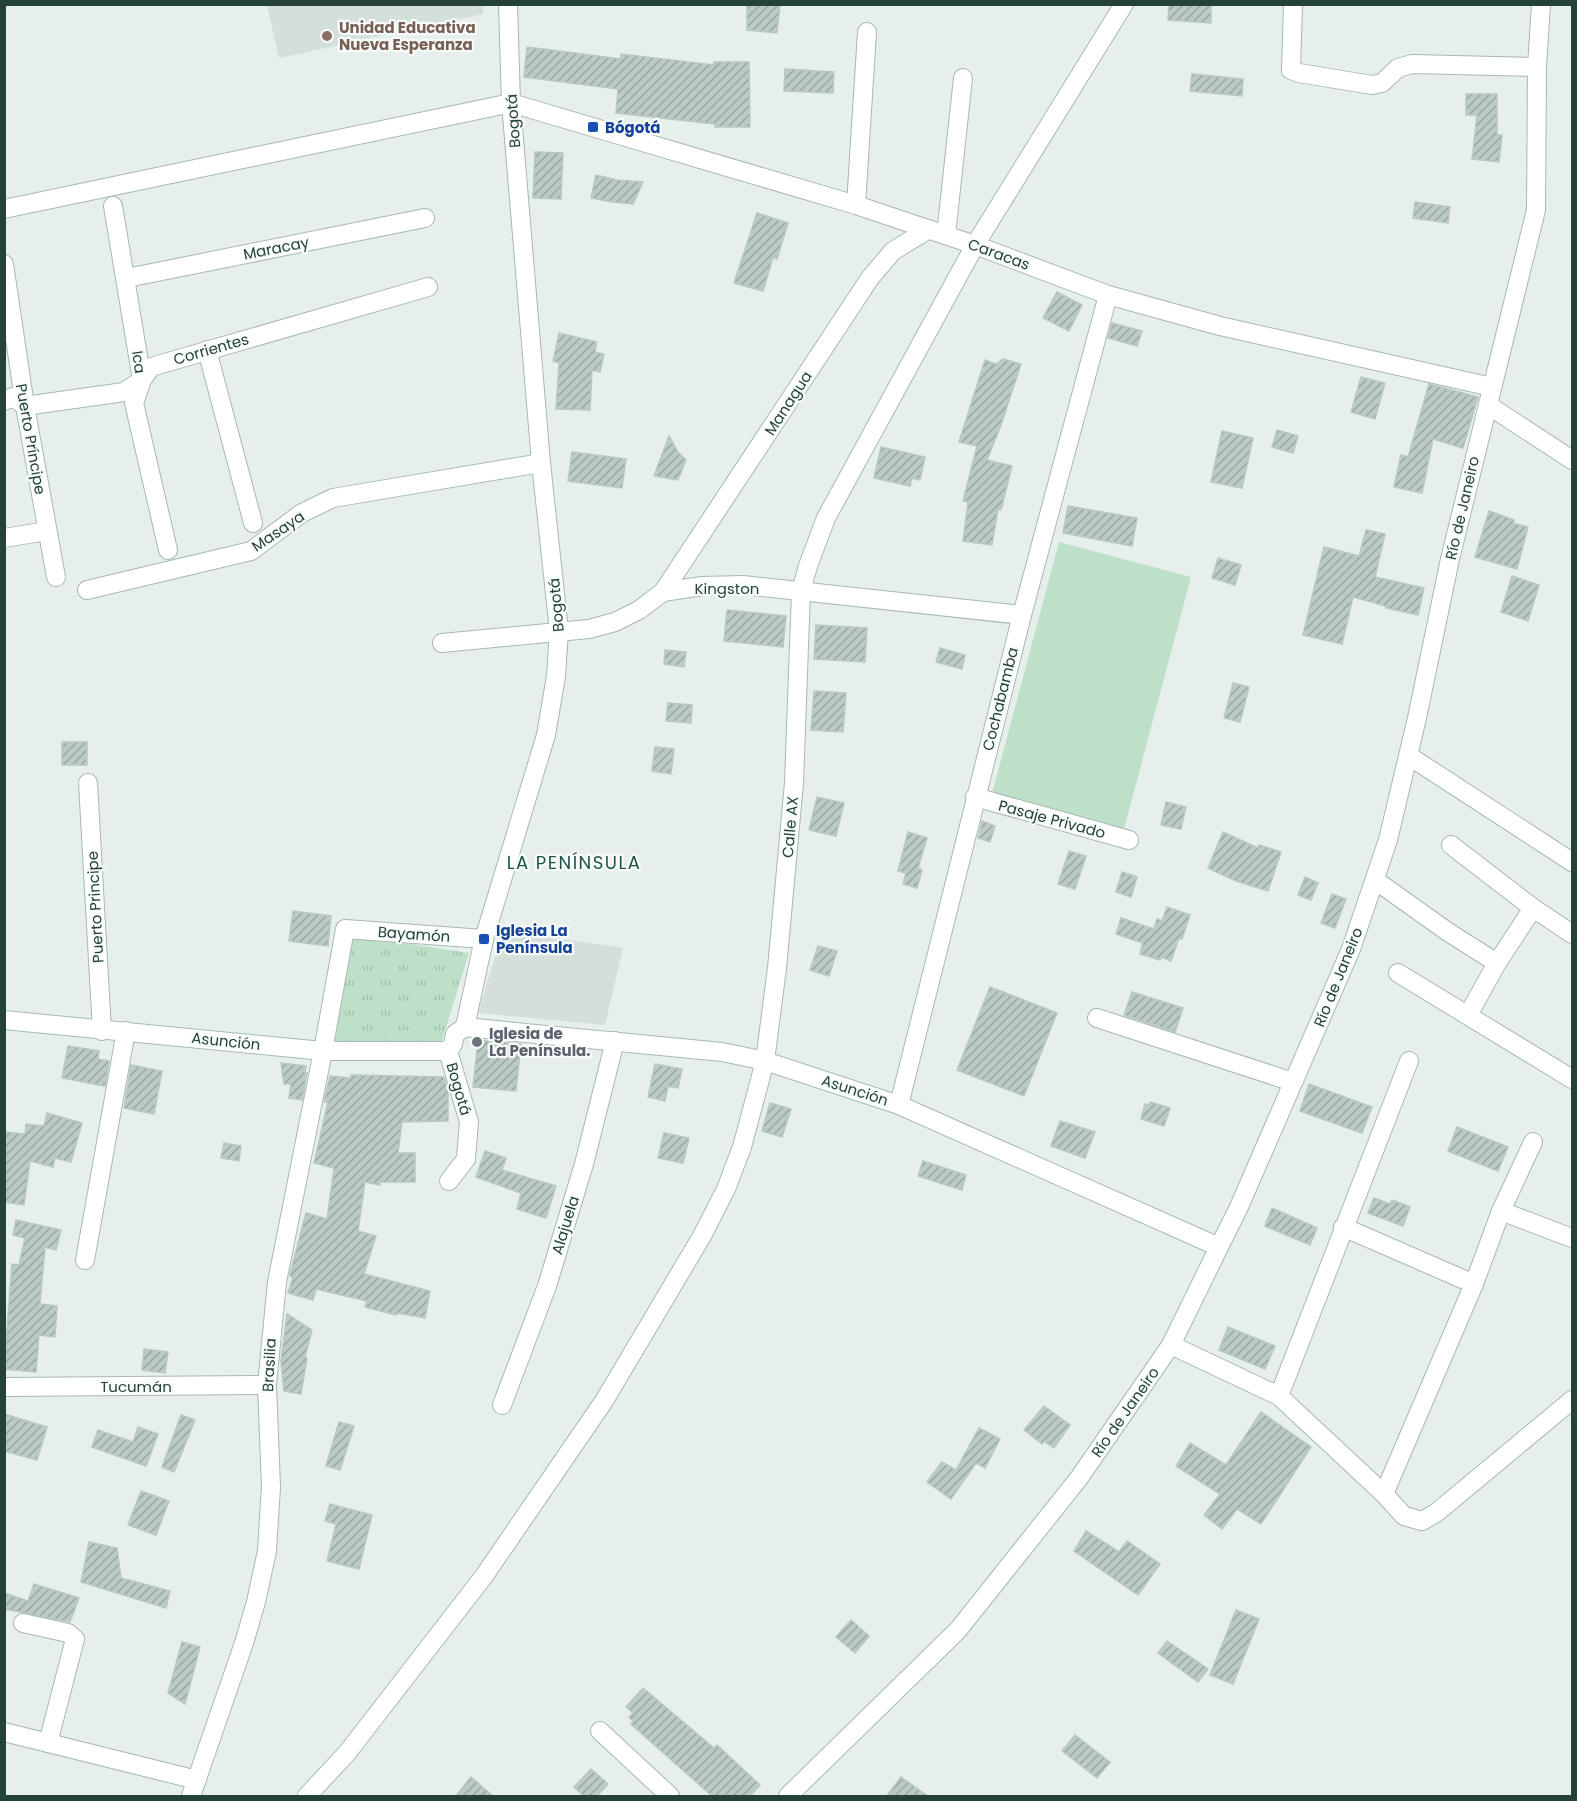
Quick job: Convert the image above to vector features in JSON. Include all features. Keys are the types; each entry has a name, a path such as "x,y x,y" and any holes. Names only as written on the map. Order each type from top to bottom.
{"street":[{"name":"Bogotá","path":"450,1181 466,1160 469,1122 448,1051 453,1044 455,1034 465,1027 484,939 546,735 556,676 559,631 541,463 511,103 508,4"},
{"name":"Calle AX","path":"307,1797 354,1744 484,1576 604,1401 702,1236 726,1189 742,1147 765,1061 777,968 794,783 801,591 808,566 826,518 975,245 1124,4"},
{"path":"1293,4 1291,70 1299,74 1372,85 1382,83 1398,68 1412,64 1537,67"},
{"name":"Río de Janeiro","path":"788,1797 958,1630 1079,1478 1172,1345 1239,1208 1351,949 1388,840 1409,756 1450,559 1536,210 1537,67 1541,4"},
{"path":"856,205 867,32"},
{"path":"938,232 963,78"},
{"name":"Caracas","path":"511,103 856,205 975,245 1108,295 1490,396"},
{"path":"4,209 511,103"},
{"name":"Ica","path":"113,206 127,278 142,380 134,403 168,550"},
{"name":"Maracay","path":"127,278 425,218"},
{"name":"Managua","path":"663,592 870,278 893,251 938,232"},
{"name":"Puerto Príncipe","path":"4,264 7,303 56,577"},
{"name":"Corrientes","path":"4,401 14,397 25,406 124,392 142,380 151,367 428,287"},
{"name":"Cochabamba","path":"899,1105 975,797 1108,295"},
{"path":"207,350 253,523"},
{"path":"1490,396 1572,460"},
{"name":"Masaya","path":"87,590 251,551 302,513 333,498 541,463"},
{"path":"4,538 48,531"},
{"name":"Kingston","path":"441,643 589,629 615,622 639,610 663,592 702,586 743,585 1022,615"},
{"path":"1409,756 1572,862"},
{"name":"Puerto Principe","path":"88,783 102,1031"},
{"name":"Pasaje Privado","path":"975,797 1129,840"},
{"path":"1451,845 1533,908 1572,934"},
{"path":"1374,880 1497,963"},
{"path":"1468,1015 1497,963 1533,908"},
{"name":"Bayamón","path":"345,929 484,939"},
{"name":"Brasilia","path":"194,1788 256,1602 267,1551 271,1487 267,1385 277,1282 345,929"},
{"path":"1398,973 1572,1080"},
{"path":"1097,1018 1293,1082"},
{"name":"Asunción","path":"4,1020 323,1051 448,1051"},
{"name":"Asunción","path":"465,1027 722,1052 765,1061 899,1105 1219,1247"},
{"path":"85,1260 126,1031"},
{"name":"Alajuela","path":"502,1405 550,1275 584,1164 615,1041"},
{"path":"1279,1396 1409,1061"},
{"path":"1384,1494 1474,1284 1501,1211 1533,1142"},
{"path":"1501,1211 1572,1239"},
{"path":"1343,1227 1474,1284"},
{"path":"1172,1345 1279,1396 1384,1494 1404,1516 1422,1521 1436,1513 1572,1400"},
{"name":"Tucumán","path":"4,1387 267,1385"},
{"path":"23,1623 68,1633 75,1639 48,1743"},
{"path":"600,1731 670,1797"},
{"path":"4,1732 48,1743 194,1788"}],"shaded area":[{"name":"Unidad Educativa Nueva Esperanza","path":"267,5 483,5 483,14 279,58"},
{"path":"503,930 623,948 605,1025 478,1013"}],"green space":[{"path":"1059,542 1191,577 1124,829 992,794"},
{"path":"351,935 469,953 440,1047 332,1041"}],"building":[{"path":"747,4 780,4 777,33 747,30"},
{"path":"1169,4 1211,4 1211,23 1168,20"},
{"path":"527,47 621,59 621,54 714,65 714,62 749,62 750,127 715,127 715,124 616,113 618,89 524,77"},
{"path":"785,69 834,72 833,93 784,91"},
{"path":"1192,74 1243,79 1242,96 1190,91"},
{"path":"1466,94 1497,94 1497,135 1502,135 1499,162 1472,159 1477,115 1466,115"},
{"path":"535,152 563,153 561,199 533,198"},
{"path":"596,175 617,180 643,182 633,204 612,202 591,198"},
{"path":"1415,202 1450,207 1448,223 1413,218"},
{"path":"757,213 788,223 777,259 773,257 763,291 734,283"},
{"path":"1057,292 1082,305 1069,331 1043,318"},
{"path":"1112,323 1142,331 1137,346 1108,338"},
{"path":"559,333 597,342 595,352 604,354 600,372 592,370 590,410 556,409 559,363 553,361"},
{"path":"1003,359 1021,364 987,460 1012,466 1001,510 998,509 992,545 963,541 968,502 963,501 977,446 959,442 985,360 996,364"},
{"path":"1361,377 1385,383 1375,419 1351,412"},
{"path":"1429,384 1478,397 1463,448 1433,439 1422,493 1394,487 1401,455 1408,457"},
{"path":"1277,430 1298,436 1293,453 1272,447"},
{"path":"1222,431 1253,438 1242,488 1211,482"},
{"path":"669,436 678,452 686,460 678,480 654,476"},
{"path":"881,447 925,457 920,480 912,478 910,486 874,478"},
{"path":"572,452 626,459 622,488 568,481"},
{"path":"1068,506 1137,518 1132,546 1063,533"},
{"path":"1489,511 1514,520 1513,523 1528,527 1517,569 1475,557"},
{"path":"1366,530 1385,534 1375,577 1424,588 1418,615 1353,597 1342,644 1303,635 1324,547 1359,556"},
{"path":"1218,558 1241,565 1235,585 1212,578"},
{"path":"1512,576 1539,585 1528,621 1501,612"},
{"path":"727,610 786,616 783,647 724,641"},
{"path":"816,625 867,628 865,662 814,659"},
{"path":"940,648 965,655 962,669 936,662"},
{"path":"665,650 686,652 684,667 664,664"},
{"path":"1233,683 1249,687 1240,722 1224,718"},
{"path":"814,691 846,693 843,732 811,730"},
{"path":"668,703 692,705 691,723 666,721"},
{"path":"62,742 87,742 87,765 62,765"},
{"path":"655,747 674,749 671,774 652,771"},
{"path":"817,797 844,803 836,836 809,830"},
{"path":"1166,802 1186,807 1181,829 1161,825"},
{"path":"982,821 995,826 990,842 978,838"},
{"path":"908,832 927,838 918,868 922,870 917,888 903,884 906,873 898,871"},
{"path":"1223,832 1258,848 1259,845 1281,852 1268,891 1236,881 1208,868"},
{"path":"1069,851 1086,856 1075,889 1058,884"},
{"path":"1122,872 1137,877 1131,897 1116,892"},
{"path":"1305,877 1318,883 1311,900 1298,895"},
{"path":"1332,894 1346,899 1335,928 1321,923"},
{"path":"1167,907 1190,915 1171,961 1140,954 1143,943 1116,934 1121,918 1154,929 1157,919 1162,921"},
{"path":"293,911 331,916 328,946 289,941"},
{"path":"818,946 837,951 829,976 810,970"},
{"path":"990,987 1057,1013 1024,1096 957,1070"},
{"path":"1132,992 1183,1008 1175,1032 1124,1015"},
{"path":"478,1040 521,1044 516,1091 473,1087"},
{"path":"68,1046 99,1051 98,1059 109,1061 105,1086 62,1078"},
{"path":"281,1063 306,1066 305,1073 307,1073 302,1100 289,1098 291,1084 284,1084"},
{"path":"655,1064 682,1069 678,1088 668,1086 665,1101 648,1097"},
{"path":"131,1065 162,1071 154,1114 124,1108"},
{"path":"351,1075 444,1077 448,1091 448,1121 402,1122 398,1153 415,1153 415,1182 380,1182 380,1185 365,1182 358,1231 376,1236 364,1274 430,1291 425,1318 397,1313 396,1315 365,1307 367,1301 316,1289 313,1300 288,1293 293,1277 290,1274 306,1213 327,1219 334,1168 314,1163 328,1102 324,1102 330,1076 351,1078"},
{"path":"1309,1084 1372,1107 1362,1133 1300,1111"},
{"path":"1150,1102 1170,1108 1164,1126 1141,1119 1145,1104 1149,1105"},
{"path":"770,1103 791,1109 782,1137 762,1131"},
{"path":"47,1113 82,1123 71,1162 55,1158 53,1167 30,1161 24,1205 4,1202 4,1132 25,1134 26,1124 44,1126"},
{"path":"1060,1121 1095,1132 1085,1158 1051,1146"},
{"path":"1457,1127 1508,1147 1498,1171 1448,1151"},
{"path":"664,1133 689,1138 683,1163 658,1158"},
{"path":"224,1143 241,1146 239,1161 221,1158"},
{"path":"485,1151 506,1158 502,1170 556,1186 546,1218 517,1209 521,1193 476,1177"},
{"path":"923,1161 966,1175 962,1190 918,1176"},
{"path":"1374,1198 1390,1204 1392,1200 1410,1207 1403,1226 1368,1213"},
{"path":"1272,1208 1317,1228 1310,1245 1265,1226"},
{"path":"16,1220 61,1230 56,1250 45,1247 40,1304 57,1306 55,1337 39,1335 36,1372 4,1369 12,1264 19,1265 25,1238 13,1235"},
{"path":"287,1314 312,1330 305,1357 307,1358 301,1394 284,1391 281,1361"},
{"path":"1228,1327 1275,1346 1265,1369 1219,1350"},
{"path":"144,1349 168,1352 165,1373 142,1370"},
{"path":"1044,1406 1070,1425 1054,1448 1044,1441 1042,1444 1024,1430"},
{"path":"1261,1412 1311,1447 1261,1524 1237,1509 1222,1529 1204,1515 1220,1494 1176,1466 1190,1443 1226,1465"},
{"path":"4,1414 47,1427 37,1460 4,1451"},
{"path":"181,1415 195,1420 174,1472 162,1467"},
{"path":"339,1422 354,1426 340,1470 326,1466"},
{"path":"138,1427 158,1434 146,1466 92,1447 98,1430 133,1442"},
{"path":"979,1428 1000,1439 985,1468 976,1463 951,1499 927,1482 942,1462 956,1470"},
{"path":"141,1491 169,1501 156,1535 128,1525"},
{"path":"330,1504 372,1515 359,1569 327,1561 336,1524 325,1521"},
{"path":"1086,1531 1119,1552 1127,1541 1160,1564 1138,1595 1074,1551"},
{"path":"89,1542 117,1548 121,1578 170,1591 166,1608 81,1582"},
{"path":"34,1584 79,1598 70,1622 4,1609 4,1593 28,1601"},
{"path":"1236,1610 1259,1619 1233,1684 1210,1675"},
{"path":"851,1620 869,1636 855,1653 836,1637"},
{"path":"1167,1641 1208,1669 1198,1682 1158,1653"},
{"path":"182,1642 200,1647 185,1704 168,1693"},
{"path":"643,1688 714,1748 717,1745 760,1785 749,1797 713,1797 631,1724 633,1721 629,1717 633,1713 626,1707"},
{"path":"1075,1735 1110,1762 1097,1778 1062,1751"},
{"path":"591,1769 608,1784 596,1797 585,1797 574,1787"},
{"path":"471,1777 494,1797 455,1797"},
{"path":"901,1777 929,1797 886,1797"}],"place":[{"name":"Unidad Educativa Nueva Esperanza","path":"327,36"},
{"name":"Bógotá","path":"593,127"},
{"name":"Iglesia La Península","path":"484,939"},
{"name":"Iglesia de La Península.","path":"477,1042"}],"district":[{"name":"LA PENÍNSULA","path":"574,862"}]}
